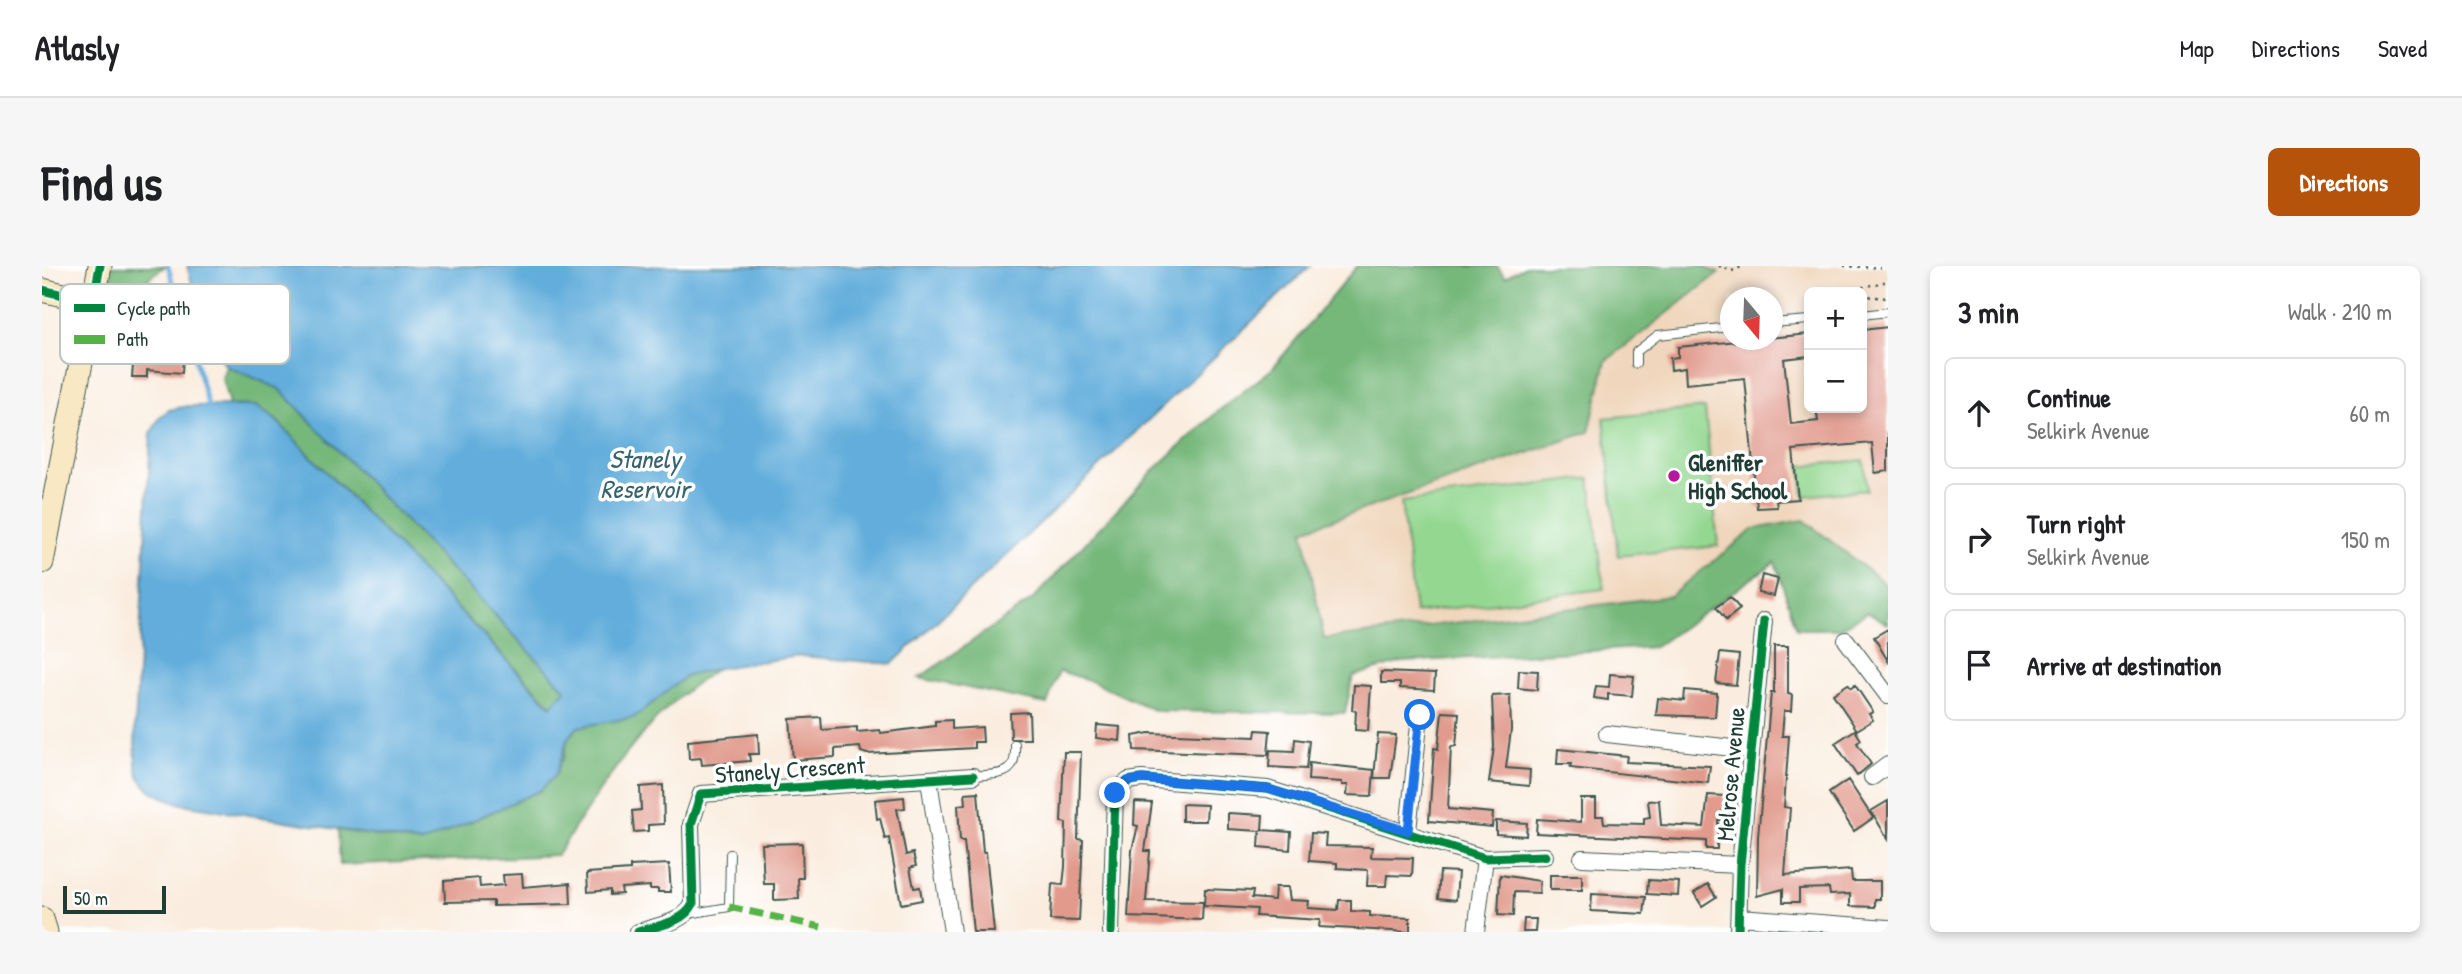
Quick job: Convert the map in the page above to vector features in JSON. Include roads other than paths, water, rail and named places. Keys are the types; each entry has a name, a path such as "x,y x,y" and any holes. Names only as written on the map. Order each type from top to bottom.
{"main road":[{"path":"96,284 100,266"},
{"path":"42,290 60,294"},
{"path":"42,562 48,504 79,364"},
{"path":"42,919 46,932"}],"street":[{"name":"Melrose Avenue","path":"1738,924 1740,865 1764,621"},
{"path":"1846,640 1888,696"},
{"path":"1408,831 1420,715"},
{"path":"1606,734 1751,750"},
{"path":"1872,777 1888,765"},
{"name":"Stanely Crescent","path":"688,914 693,904 691,824 701,794 973,776"},
{"path":"1111,932 1115,793 1128,781 1142,779 1268,789 1408,831 1485,858 1545,856"},
{"path":"929,780 952,932"},
{"path":"1476,932 1485,858"},
{"path":"1582,858 1740,865"},
{"path":"638,932 688,914"},
{"path":"1738,924 1888,928"}],"lane":[{"path":"1867,314 1888,312"},
{"path":"1783,322 1804,320"},
{"path":"1636,364 1636,352 1658,334 1720,328"},
{"path":"973,776 1012,769 1016,760 1015,744"},
{"path":"688,914 729,907 730,854"}],"water":[{"name":"Stanely Reservoir","path":"187,266 1310,266 892,664 800,656 718,668 686,676 635,717 578,727 568,738 556,774 541,790 422,843 182,804 153,792 140,778 137,769 135,727 151,433 160,417 169,410 188,406 256,406 276,420 551,706 566,690 280,389 225,364 290,364 290,284 192,284"}],"waterway":[{"path":"168,266 173,284"},
{"path":"196,364 208,405"}],"place":[{"name":"Gleniffer High School","path":"1674,476"}]}
